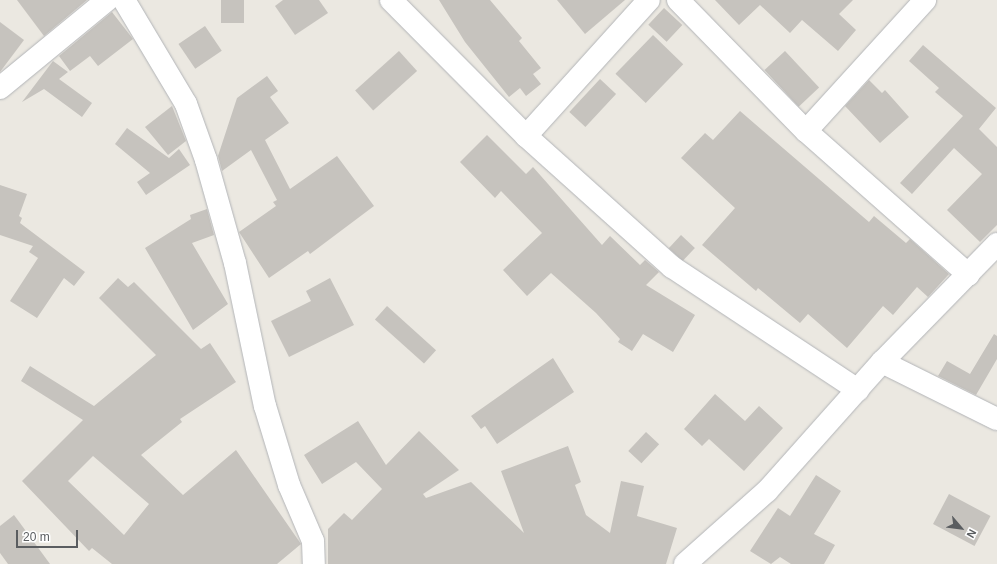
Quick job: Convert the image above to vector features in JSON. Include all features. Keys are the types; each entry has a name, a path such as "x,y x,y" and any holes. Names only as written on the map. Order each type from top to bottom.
{"street":[{"path":"0,88 107,0"},
{"path":"124,0 186,104 206,160 235,263 265,406 289,484 313,541 314,564"},
{"path":"391,0 526,136 672,267 858,390"},
{"path":"526,136 649,0"},
{"path":"678,0 806,131 969,274"},
{"path":"806,131 925,0"},
{"path":"685,564 767,491 882,362 997,244"},
{"path":"882,362 997,419"}],"building":[{"path":"17,0 87,0 44,36"},
{"path":"221,0 244,0 244,23 221,23"},
{"path":"283,0 319,0 328,13 295,35 275,6"},
{"path":"439,0 490,0 522,38 519,41 541,68 533,74 541,84 526,96 520,88 509,97 465,42"},
{"path":"557,0 625,0 585,34"},
{"path":"715,0 853,0 839,14 856,30 838,51 802,20 790,33 760,5 739,25"},
{"path":"664,8 682,25 667,42 648,25"},
{"path":"112,12 133,39 98,66 90,56 70,71 59,56"},
{"path":"0,22 24,40 0,72"},
{"path":"205,26 222,51 195,69 178,44"},
{"path":"653,35 683,64 646,103 615,74"},
{"path":"923,45 996,108 979,129 997,147 997,225 980,242 947,210 982,174 954,148 912,194 900,183 963,116 935,92 939,88 909,61"},
{"path":"399,51 417,71 373,111 355,90"},
{"path":"785,51 819,88 799,107 765,70"},
{"path":"53,61 68,72 59,79 92,103 82,117 44,89 22,102"},
{"path":"267,76 278,91 270,97 289,123 265,140 290,189 337,156 374,206 310,254 308,251 269,278 239,232 276,206 273,202 277,200 251,150 222,171 218,156 237,98"},
{"path":"600,79 616,94 585,127 569,112"},
{"path":"869,80 882,93 885,90 909,117 880,143 845,106"},
{"path":"172,106 186,141 168,155 145,127"},
{"path":"740,111 869,222 874,216 906,243 910,239 949,274 928,297 917,287 893,315 883,306 847,348 808,314 800,323 758,288 756,291 702,245 735,208 681,158 705,133 713,140"},
{"path":"127,128 169,158 179,149 190,165 146,195 137,182 150,173 115,144"},
{"path":"487,135 526,174 533,167 602,245 610,236 640,265 645,260 659,272 646,285 695,315 673,352 643,334 632,351 618,342 620,339 596,313 551,273 527,296 503,270 542,233 501,191 495,198 460,162"},
{"path":"0,185 27,194 19,216 22,218 20,223 85,272 74,286 64,278 37,318 10,301 38,258 29,252 33,246 0,235"},
{"path":"207,209 214,235 192,243 228,304 193,330 145,248 191,219 190,215"},
{"path":"681,235 695,248 683,261 669,248"},
{"path":"118,278 128,287 134,282 201,349 210,343 236,382 180,419 182,422 141,455 183,495 236,450 301,544 277,564 112,564 92,548 89,551 22,481 83,420 21,381 30,366 94,406 156,355 99,298","holes":["93,456 149,504 124,535 68,481"]},
{"path":"330,278 354,325 289,357 271,321 311,301 306,291"},
{"path":"387,306 436,350 424,364 375,319"},
{"path":"994,334 997,336 997,359 976,395 938,376 947,361 970,374"},
{"path":"553,358 574,392 497,444 485,426 481,429 471,416"},
{"path":"715,394 745,421 759,406 783,428 744,471 709,439 702,446 684,429"},
{"path":"358,421 386,465 419,431 459,470 423,494 426,498 471,482 524,533 501,471 568,446 581,482 575,485 586,515 610,533 621,481 644,486 637,516 677,528 666,564 328,564 328,529 344,513 352,520 382,489 356,462 322,484 304,455"},
{"path":"646,432 659,444 641,463 628,451"},
{"path":"816,475 841,491 814,534 835,545 824,564 791,564 780,557 771,564 750,551 778,508 790,516"},
{"path":"949,494 990,516 975,546 933,524"},
{"path":"14,515 50,564 8,564 0,553 0,526"}]}
